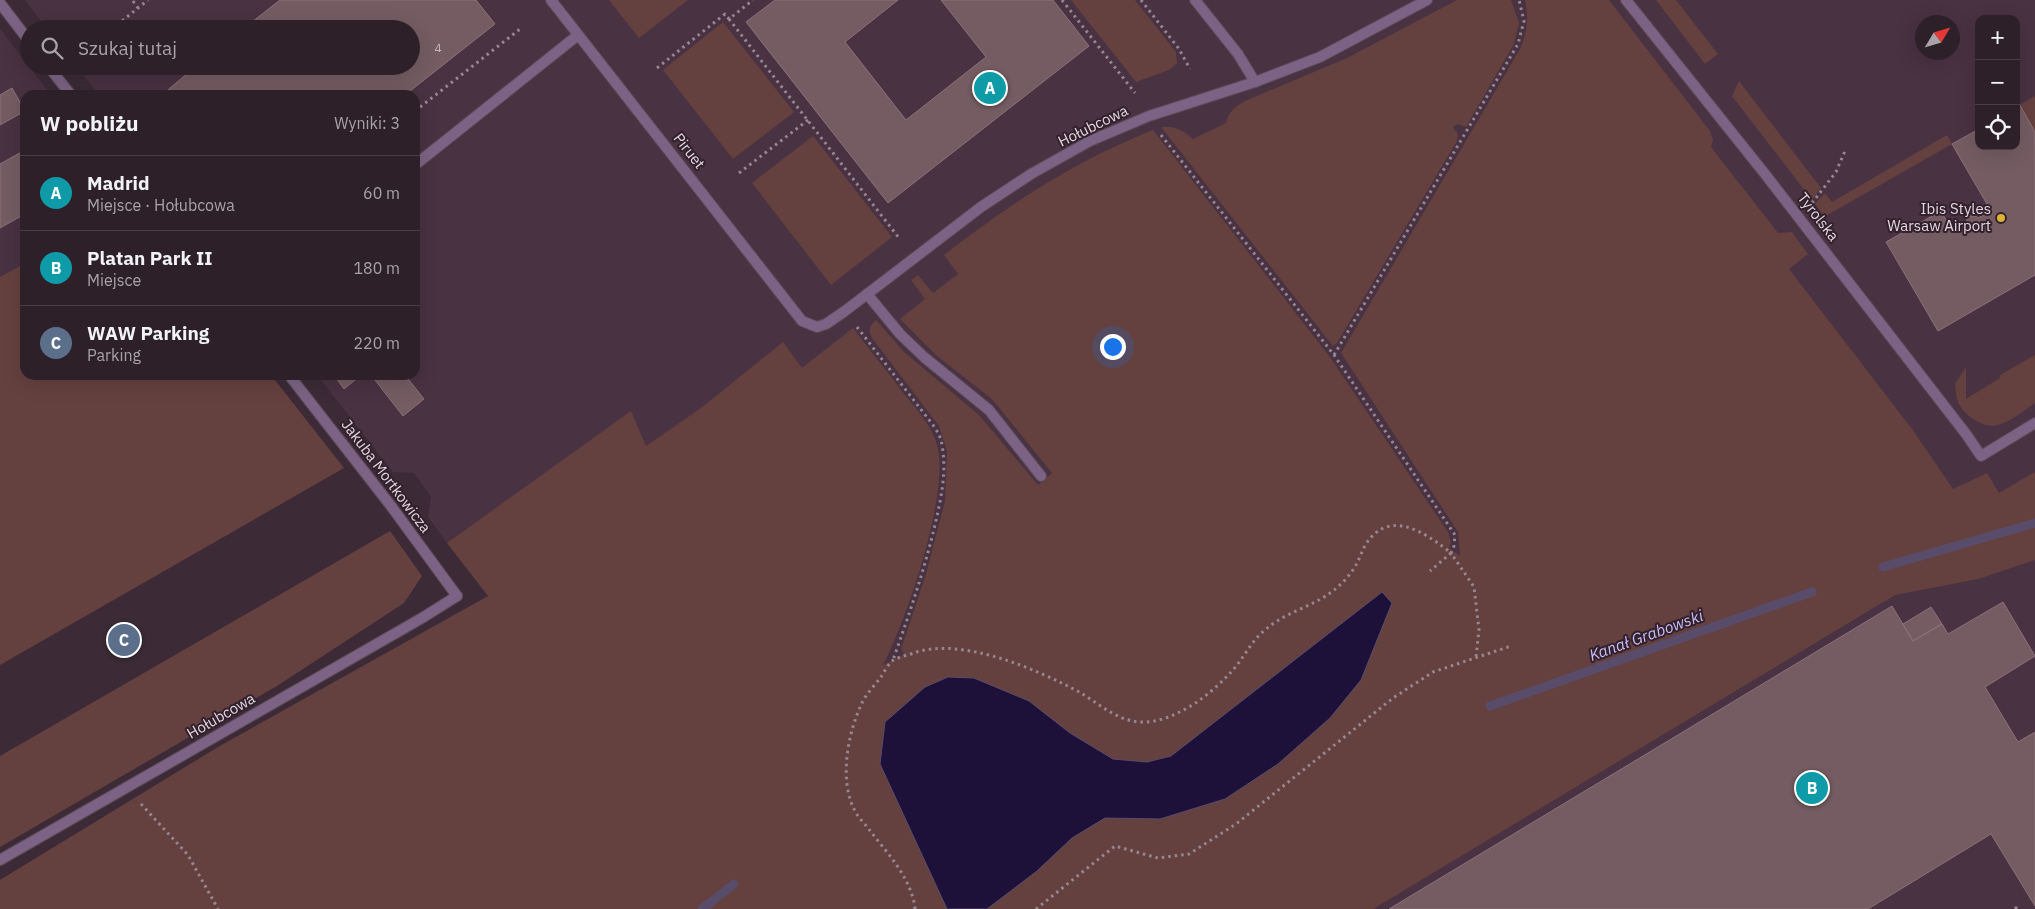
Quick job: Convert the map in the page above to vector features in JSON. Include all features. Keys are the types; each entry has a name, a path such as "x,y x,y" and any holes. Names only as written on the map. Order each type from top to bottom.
{"street":[{"name":"Piruet","path":"551,0 802,321"},
{"path":"1195,0 1238,54 1255,82"},
{"name":"Hołubcowa","path":"802,321 816,327 826,324 981,207 1030,174 1090,141 1149,116 1255,82 1320,57 1427,0"},
{"name":"Tyrolska","path":"1626,0 1786,201 1966,434 1980,456 2035,423"},
{"path":"0,3 20,29"},
{"path":"420,161 578,35"},
{"path":"55,75 66,90"},
{"path":"867,294 900,334 924,357 989,410 1041,476"},
{"name":"Jakuba Mortkowicza","path":"293,380 392,506 457,596"},
{"name":"Hołubcowa","path":"0,860 422,618 457,596"}],"path":[{"path":"123,20 148,0"},
{"path":"729,19 753,0"},
{"path":"1062,0 1135,94"},
{"path":"1141,0 1179,49 1190,69"},
{"path":"1334,355 1518,44 1524,21 1520,0"},
{"path":"133,1 138,8"},
{"path":"656,68 725,14 899,238"},
{"path":"420,107 520,29"},
{"path":"739,173 808,120"},
{"path":"1156,128 1334,355 1455,535 1451,554 1430,572"},
{"path":"1810,205 1836,172 1844,151"},
{"path":"845,311 933,425 942,445 943,489 928,555 893,661 862,702 852,727 846,769 846,786 854,810 900,872 912,892 915,909"},
{"path":"893,661 920,651 938,647 956,648 988,655 1018,664 1079,692 1120,717 1138,722 1155,721 1174,715 1204,698 1232,671 1262,632 1278,619 1333,591 1356,566 1366,544 1376,533 1390,526 1408,526 1422,532 1451,554 1474,587 1479,630 1476,657"},
{"path":"1036,909 1115,846 1158,858 1189,854 1236,824 1393,698 1433,672 1511,646"},
{"path":"126,788 188,855 218,909"},
{"path":"2016,903 2016,909"}],"shaded area":[{"path":"25,0 2035,0 2035,909 736,909 447,543 428,517 431,497 414,473 393,472 321,380 420,380 420,90 95,90 83,75 420,75 420,20 40,20"},
{"path":"609,0 688,0 639,38"},
{"path":"1071,0 1135,0 1176,52 1177,63 1169,70 1136,82"},
{"path":"1457,0 1511,0 1519,23 1514,44 1466,127 1458,124 1453,127 1458,134 1457,141 1337,343 1333,346 1161,127 1178,129 1193,139 1226,123 1233,110 1245,101 1347,58"},
{"path":"1525,0 1609,0 1710,131 1713,140 1711,147 1778,233 1792,232 1808,254 1789,269 1912,429 1953,489 1987,473 1999,493 2035,472 2035,560 1978,579 1895,595 1373,909 0,909 0,880 218,747 488,596 447,543 631,411 646,446 701,408 783,342 802,368 853,328 933,433 938,449 939,470 937,497 931,527 914,589 893,645 883,665 904,654 901,649 926,574 945,501 947,451 939,426 872,338 870,333 871,326 876,320 904,352 979,415 1038,485 1052,473 992,399 937,356 900,319 925,299 911,280 918,275 933,293 958,274 944,255 993,218 1071,169 1153,130 1330,357 1448,532 1451,542 1449,548 1460,556 1458,532 1341,353 1520,49 1527,25"},
{"path":"1656,0 1676,0 1718,54 1705,64"},
{"path":"723,22 794,112 733,159 663,70"},
{"path":"0,29 20,55 20,75 36,75 47,90 20,90 20,266 0,277"},
{"path":"1739,81 1821,188 1812,200 1732,96"},
{"path":"2035,96 2035,132 2020,105"},
{"path":"1947,135 1952,144 1824,217 1815,204 1825,193 1832,202"},
{"path":"813,136 892,237 831,285 752,183"},
{"path":"20,266 20,380 275,380 344,468 0,665 0,277"},
{"path":"2035,355 2035,403 2008,421 1993,426 1981,423 1970,417 1962,409 1957,400 1955,384 1966,367 1966,399 2000,378 2000,375"},
{"path":"390,531 422,576 404,603 277,686 0,847 0,756"},
{"path":"1382,592 1392,603 1361,680 1330,718 1278,764 1225,799 1160,819 1105,818 1072,838 1037,871 987,909 947,909 880,764 885,722 925,687 948,677 974,678 1029,701 1070,733 1113,759 1147,762 1171,756"}],"building":[{"path":"280,0 476,0 495,24 411,90 168,90 185,75 420,75 420,20 254,20"},
{"path":"775,0 898,0 845,42 906,120 986,57 941,0 1053,0 1089,46 888,203 746,22"},
{"path":"12,88 20,102 20,114 0,125 0,95"},
{"name":"Ibis Styles Warsaw Airport","path":"2020,105 2035,132 2035,275 1938,331 1886,242 1941,211 1953,233 1967,224 1969,216 1976,216 1978,218 1991,211 1952,144 1975,131 1975,150 2020,150"},
{"path":"20,153 20,217 0,228 0,164"},
{"path":"338,380 355,380 344,389"},
{"path":"375,380 409,380 424,399 403,416"},
{"path":"2003,602 2035,656 1985,687 2018,742 2035,732 2035,906 1991,834 1868,909 1389,909 1892,606 1913,641 1942,624 1948,634"},
{"path":"1931,607 1942,624 1913,641 1903,624"}],"waterway":[{"name":"Kanał Grabowski","path":"1883,567 2035,523"},
{"name":"Kanał Grabowski","path":"1490,706 1812,592"},
{"name":"Kanał Grabowski","path":"702,909 734,884"}],"place":[{"name":"Madrid","path":"990,88"},
{"name":"Ibis Styles Warsaw Airport","path":"2001,218"},
{"name":"WAW Parking","path":"124,640"},
{"name":"Platan Park II","path":"1812,788"}]}
